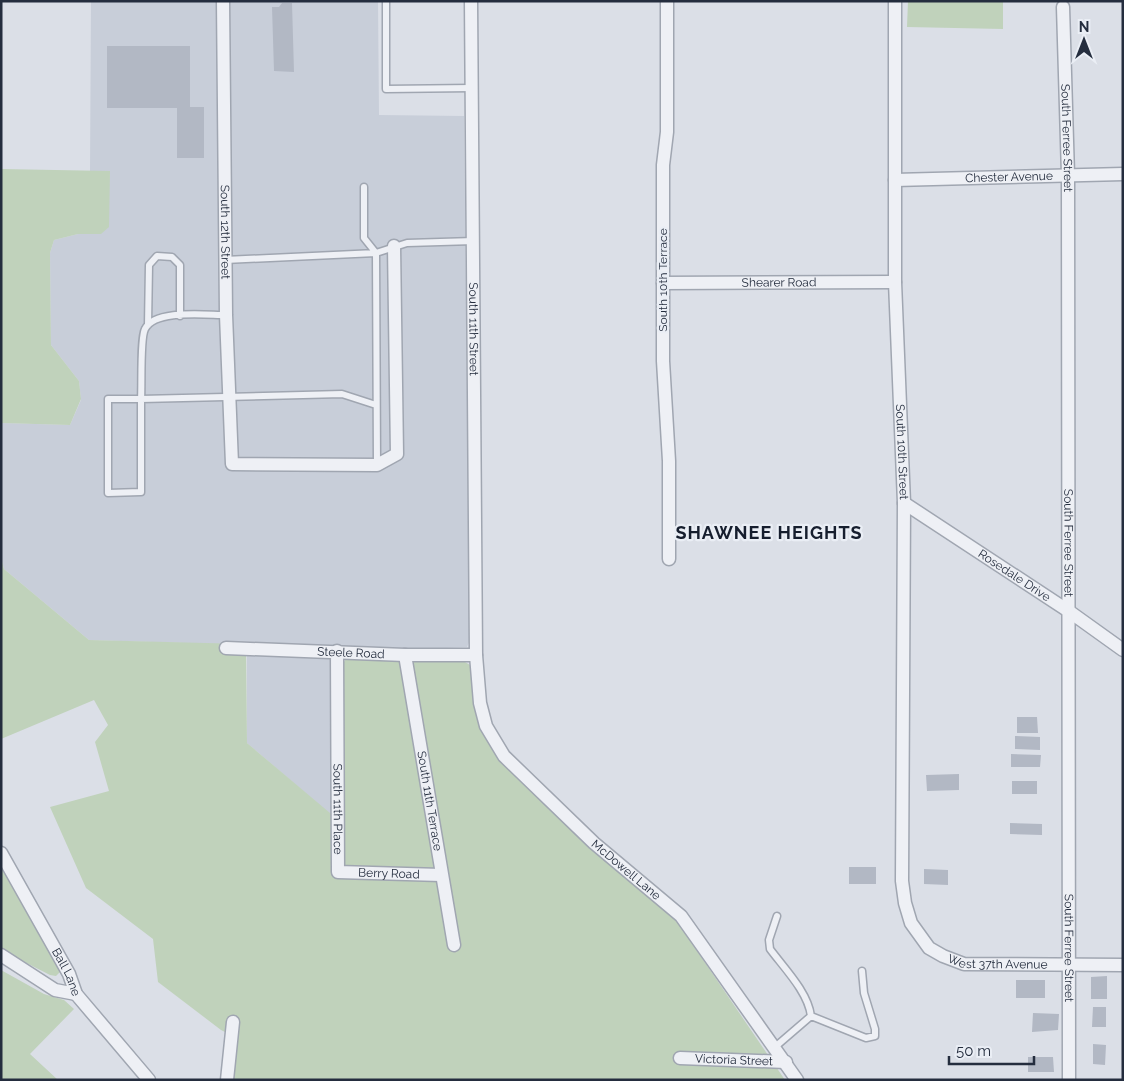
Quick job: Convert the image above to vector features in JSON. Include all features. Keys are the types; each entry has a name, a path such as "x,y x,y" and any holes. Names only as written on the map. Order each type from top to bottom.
{"street":[{"name":"South 12th Street","path":"224,1 225,260 232,464 377,465"},
{"name":"South 11th Street","path":"471,1 476,656"},
{"name":"South 10th Terrace","path":"667,1 668,99 663,166 663,370 669,471 669,559"},
{"name":"South 10th Street","path":"895,1 896,282 904,503 902,881 905,903"},
{"name":"South Ferree Street","path":"1063,7 1068,175 1070,1080"},
{"name":"Chester Avenue","path":"895,180 1123,174"},
{"path":"377,465 397,454 394,246"},
{"name":"Shearer Road","path":"663,283 896,282"},
{"name":"Rosedale Drive","path":"904,503 1070,612 1123,650"},
{"name":"Steele Road","path":"226,648 476,656"},
{"name":"South 11th Place","path":"337,651 338,872"},
{"name":"South 11th Terrace","path":"405,655 454,945"},
{"name":"McDowell Lane","path":"476,656 480,703 486,726 504,756 594,843 681,916 775,1046 797,1080"},
{"name":"Ball Lane","path":"1,853 68,974 76,994 149,1080"},
{"name":"Berry Road","path":"338,872 441,875"},
{"name":"West 37th Avenue","path":"905,903 911,924 929,948 964,964 1123,965"},
{"path":"1,955 55,990 76,994"},
{"path":"228,1080 233,1022"},
{"name":"Victoria Street","path":"680,1058 786,1062"}],"lane":[{"path":"386,1 386,89 472,88"},
{"path":"364,187 364,238 376,252 377,465"},
{"path":"225,260 376,252 394,246 424,241 474,241"},
{"path":"148,325 149,265 157,256 172,257 180,265 180,316"},
{"path":"226,315 164,316 152,320 144,330 141,398 141,492 108,493 108,399 141,398 229,395 342,394 376,405"},
{"path":"777,916 769,940 770,949 803,996 810,1008 811,1016"},
{"path":"811,1016 866,1038 875,1036 875,1028 864,993 862,971"},
{"path":"775,1046 811,1016"}],"shaded area":[{"path":"91,1 378,1 379,115 464,116 470,640 467,647 405,650 89,640 4,569 1,558 1,423 70,425 81,400 79,381 51,345 50,253 54,240 78,234 101,234 110,171 90,171"},
{"path":"247,654 331,658 334,663 333,813 329,813 247,743"}],"green space":[{"path":"908,1 1003,1 1003,29 907,27"},
{"path":"1,169 110,171 109,227 101,234 78,234 54,240 50,253 51,345 79,381 81,399 70,425 1,423"},
{"path":"1,558 4,569 89,640 246,644 247,743 330,813 341,814 343,664 345,660 356,656 465,662 470,665 485,735 492,749 514,775 676,920 785,1080 231,1080 235,1037 221,1030 158,982 153,939 86,888 50,807 109,791 95,742 108,725 94,700 1,739"},
{"path":"1,862 59,966 60,972 56,976 50,975 1,950"},
{"path":"1,970 44,994 64,1000 74,1009 30,1054 58,1080 1,1080"}],"building":[{"path":"282,3 292,3 294,72 274,71 272,7 279,7"},
{"path":"107,46 190,46 190,107 204,107 204,158 177,158 177,108 107,108"},
{"path":"1017,717 1037,717 1038,733 1017,733"},
{"path":"1015,736 1040,737 1040,750 1015,749"},
{"path":"1011,754 1041,755 1040,767 1011,767"},
{"path":"959,774 959,790 927,791 926,775"},
{"path":"1012,781 1037,781 1037,794 1012,794"},
{"path":"1010,823 1042,824 1042,835 1010,834"},
{"path":"849,867 876,867 876,884 849,884"},
{"path":"924,869 948,870 948,885 924,884"},
{"path":"1107,976 1107,999 1091,999 1091,977"},
{"path":"1016,980 1045,980 1045,998 1016,998"},
{"path":"1093,1007 1106,1007 1106,1027 1092,1027"},
{"path":"1033,1013 1059,1014 1058,1030 1032,1032"},
{"path":"1093,1044 1106,1045 1105,1065 1093,1064"},
{"path":"1028,1057 1053,1057 1054,1072 1028,1072"}],"district":[{"name":"SHAWNEE HEIGHTS","path":"769,532"}]}
